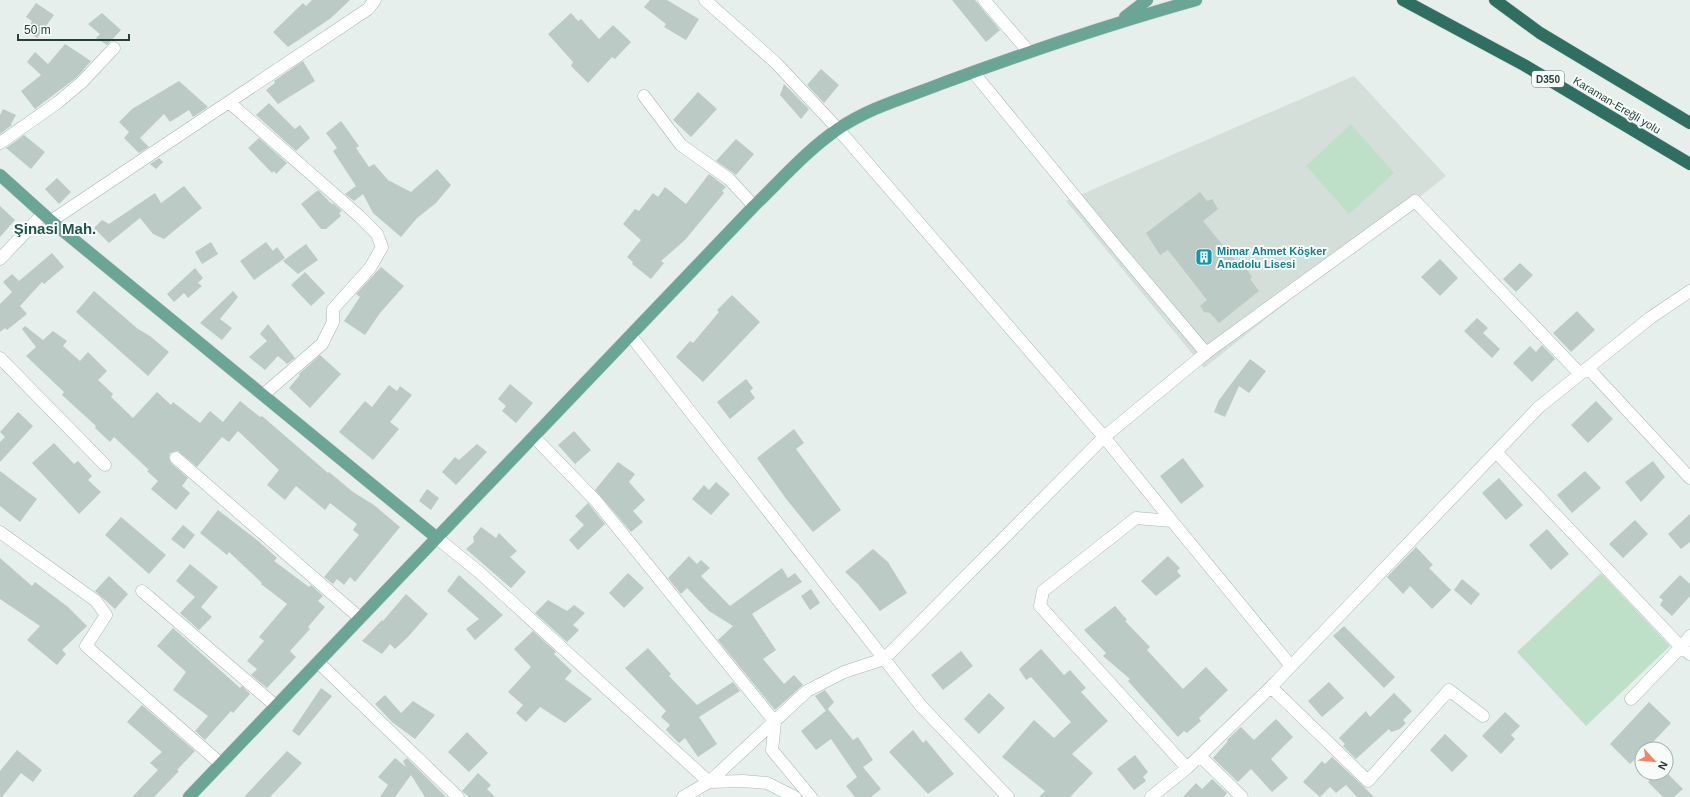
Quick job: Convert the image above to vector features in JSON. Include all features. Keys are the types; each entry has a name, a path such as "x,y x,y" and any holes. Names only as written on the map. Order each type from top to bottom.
{"highway":[{"name":"Karaman-Ereğli yolu","path":"1403,0 1524,65 1690,164"},
{"name":"Karaman-Ereğli yolu","path":"1495,0 1540,33 1690,123"}],"main road":[{"path":"1119,21 1147,0"},
{"path":"189,797 754,206 808,153 838,129 865,113 973,72 1119,21 1196,0"},
{"path":"0,176 47,217 437,538"}],"street":[{"path":"0,259 47,217 230,103 368,9 375,0"},
{"path":"705,0 776,63 838,129 1104,437 1291,666"},
{"path":"984,0 1029,52"},
{"path":"0,143 57,103 82,82 114,48"},
{"path":"973,72 1119,250 1206,353"},
{"path":"644,96 681,145 729,179 754,206"},
{"path":"230,103 359,216 377,234 382,247 370,268 333,309 333,322 322,344 263,395"},
{"path":"683,797 709,782 776,722 807,691 844,672 884,659 1104,437 1206,353 1415,202 1690,478"},
{"path":"1151,797 1187,768 1271,687 1539,406 1650,318 1690,291"},
{"path":"631,336 921,706 1008,797"},
{"path":"0,358 105,465"},
{"path":"534,437 596,501 776,722 772,750 811,797"},
{"path":"1496,452 1685,650"},
{"path":"176,458 360,618"},
{"path":"1172,521 1136,518 1043,591 1040,606 1187,768"},
{"path":"0,532 96,601 106,615 86,646 221,764"},
{"path":"437,538 478,572 709,782 743,781 766,783 795,797"},
{"path":"142,591 276,706"},
{"path":"1631,699 1685,650 1690,636"},
{"path":"318,662 458,797"},
{"path":"1271,687 1368,780 1449,690 1483,716"},
{"path":"1200,756 1242,797"}],"shaded area":[{"path":"1354,76 1446,176 1204,368 1066,201"}],"green space":[{"path":"1351,124 1394,173 1349,214 1306,166"},
{"path":"1601,573 1670,646 1586,726 1517,652"}],"building":[{"path":"312,0 350,0 331,18 288,47 273,32 303,3 306,6"},
{"path":"650,0 667,0 699,19 686,40 664,27 666,24 644,7"},
{"path":"952,0 975,0 1000,30 986,42"},
{"path":"36,3 54,15 37,38 26,30 32,21 26,17"},
{"path":"102,13 121,30 107,45 96,38 100,34 88,24"},
{"path":"571,13 578,21 581,19 599,39 613,25 631,42 615,59 612,57 588,83 571,66 573,62 548,34"},
{"path":"65,44 91,61 77,77 35,109 21,91 41,75 27,62 35,52 48,64"},
{"path":"303,61 315,81 278,104 266,90 275,83 274,81"},
{"path":"821,69 839,85 824,103 807,85"},
{"path":"179,81 208,107 193,117 189,110 170,122 164,114 140,138 149,147 139,153 124,138 129,132 119,122 132,109"},
{"path":"784,84 809,109 801,119 780,95"},
{"path":"698,92 717,109 691,137 673,120"},
{"path":"269,103 295,129 300,125 310,138 296,151 256,115"},
{"path":"3,109 16,115 11,124 12,125 0,134 0,115"},
{"path":"341,121 359,146 356,148 369,167 374,164 388,180 411,192 437,169 451,185 436,203 417,218 401,237 373,213 363,194 354,201 345,194 356,186 333,151 337,148 326,133"},
{"path":"24,135 45,152 31,169 6,148"},
{"path":"259,138 287,163 276,174 274,171 272,173 248,148"},
{"path":"736,139 754,154 736,175 716,161"},
{"path":"159,158 163,162 156,169 150,164"},
{"path":"709,174 726,187 722,191 724,193 685,240 661,261 664,263 651,279 632,264 633,262 627,257 641,240 623,224 635,209 639,211 653,193 658,197 665,187 686,204"},
{"path":"57,178 71,192 59,204 45,189"},
{"path":"184,186 202,208 164,239 153,234 140,218 109,243 94,228 102,220 109,224 155,193 161,203"},
{"path":"318,190 332,204 333,203 342,211 339,213 341,216 326,229 321,229 301,204"},
{"name":"Mimar Ahmet Köşker Anadolu Lisesi","path":"1200,192 1207,201 1212,199 1218,209 1203,221 1243,270 1246,268 1252,277 1250,279 1259,291 1219,323 1210,313 1204,312 1200,306 1207,300 1168,250 1160,255 1146,233"},
{"path":"0,206 15,220 0,237"},
{"path":"211,242 218,254 202,264 195,252"},
{"path":"266,242 273,251 277,247 285,258 254,280 240,261"},
{"path":"306,244 318,260 298,274 283,261"},
{"path":"52,253 64,267 44,284 42,282 20,306 27,314 7,330 5,328 0,332 0,304 12,292 3,282 12,274 19,281"},
{"path":"1440,259 1458,278 1440,296 1421,277"},
{"path":"1520,263 1533,275 1516,292 1503,279"},
{"path":"381,267 404,286 380,313 365,335 344,321 360,297 356,294"},
{"path":"195,268 203,278 198,283 202,286 188,298 184,293 174,302 167,294"},
{"path":"305,272 325,293 311,306 291,285"},
{"path":"94,291 138,329 150,336 169,352 148,376 76,312"},
{"path":"233,291 238,297 220,319 232,328 222,340 200,323"},
{"path":"732,295 760,322 703,382 676,357 690,341 693,343 719,312 717,310"},
{"path":"1577,311 1595,330 1571,352 1553,333"},
{"path":"1477,318 1488,328 1483,333 1500,349 1492,358 1464,331"},
{"path":"268,324 295,358 287,364 278,356 265,370 249,357 267,341 260,334"},
{"path":"25,326 43,340 53,331 67,341 63,346 80,361 88,352 107,371 98,380 113,394 111,397 133,418 157,392 171,405 173,402 200,423 210,411 223,422 240,401 260,417 262,416 328,473 329,472 353,492 374,505 400,527 355,582 350,577 344,585 337,579 333,584 324,577 359,535 353,530 357,524 330,503 325,510 296,486 285,500 267,485 279,470 238,431 229,442 222,437 197,467 178,451 170,453 169,457 171,463 188,478 182,486 190,493 176,510 151,489 158,481 147,471 149,470 114,437 110,442 95,428 96,426 62,395 64,392 26,356 36,347 22,329"},
{"path":"1542,345 1555,359 1532,382 1513,363 1530,346 1536,352"},
{"path":"320,355 341,374 310,408 289,388 300,375 299,374"},
{"path":"1250,359 1266,371 1249,393 1239,386 1225,417 1214,412 1219,400"},
{"path":"746,379 753,388 750,391 755,398 730,419 717,402"},
{"path":"510,384 533,403 516,423 502,411 506,406 498,399"},
{"path":"389,385 397,391 400,386 412,395 390,422 399,429 373,460 339,432 365,401 372,407"},
{"path":"1596,401 1613,419 1588,443 1571,425"},
{"path":"18,412 33,426 0,462 0,442 5,437 0,432"},
{"path":"794,429 804,443 796,449 841,510 813,532 787,500 757,458"},
{"path":"574,431 591,450 575,464 558,445"},
{"path":"54,443 74,464 78,461 92,476 88,480 101,492 79,514 32,463"},
{"path":"477,444 487,452 456,485 442,472 455,457 459,460"},
{"path":"1183,458 1204,486 1181,504 1160,476"},
{"path":"1653,461 1665,477 1641,502 1625,482"},
{"path":"618,462 635,474 629,482 645,500 633,511 643,522 631,532 595,490"},
{"path":"0,471 37,499 20,522 0,506"},
{"path":"1585,471 1601,488 1572,513 1557,495"},
{"path":"1499,478 1523,505 1506,520 1482,493"},
{"path":"716,482 730,494 711,515 692,499 704,485 709,490"},
{"path":"427,489 439,498 431,510 419,501"},
{"path":"588,503 605,524 578,550 569,540 584,525 575,516"},
{"path":"218,510 257,540 277,558 274,561 309,587 311,585 323,596 318,601 325,607 308,627 310,629 290,651 296,657 267,688 251,675 257,669 247,661 264,641 259,637 287,604 261,584 262,583 229,552 227,555 200,533"},
{"path":"1690,514 1690,542 1681,549 1668,534"},
{"path":"121,517 166,555 149,574 105,535"},
{"path":"1635,520 1648,534 1623,558 1609,544"},
{"path":"183,525 195,535 184,549 171,539"},
{"path":"481,527 496,538 499,533 517,551 510,557 526,572 511,588 466,549 474,542 473,537"},
{"path":"1547,529 1569,554 1551,570 1529,545"},
{"path":"1416,547 1433,565 1429,568 1451,590 1432,609 1410,586 1403,594 1387,577"},
{"path":"873,549 888,562 907,593 880,611 858,584 845,572"},
{"path":"689,556 697,564 701,560 710,568 701,576 730,606 782,568 788,578 795,573 802,582 752,614 776,650 763,659 784,684 794,675 803,685 775,710 718,640 733,626 709,611 687,588 681,594 668,578"},
{"path":"1168,556 1180,568 1177,571 1181,576 1156,596 1141,581"},
{"path":"0,558 32,586 35,582 68,607 87,626 62,650 66,654 57,665 27,640 40,626 0,599"},
{"path":"190,564 218,587 201,607 212,617 199,630 180,613 195,597 176,581"},
{"path":"628,573 644,588 624,608 609,593"},
{"path":"459,575 503,615 475,640 466,629 479,619 447,591"},
{"path":"1680,575 1690,584 1690,596 1672,616 1660,605 1663,600 1659,597"},
{"path":"109,576 128,594 115,609 95,591"},
{"path":"1462,579 1480,594 1471,605 1454,590"},
{"path":"811,589 820,603 810,610 801,596"},
{"path":"406,594 428,614 408,637 395,649 390,644 382,654 362,641 382,620 383,621"},
{"path":"548,600 567,611 574,605 585,613 573,625 579,630 567,642 535,613"},
{"path":"1115,606 1127,620 1125,621 1150,647 1147,650 1183,689 1206,667 1228,690 1199,718 1201,721 1187,733 1184,731 1178,737 1128,681 1130,679 1103,656 1106,653 1084,630"},
{"path":"1344,626 1395,677 1384,688 1333,636"},
{"path":"173,628 240,688 242,686 250,694 233,713 231,711 205,740 195,731 208,716 173,690 186,672 157,646"},
{"path":"533,631 556,652 554,654 572,671 565,679 592,699 565,723 540,707 526,722 516,713 523,705 508,692 531,667 514,649"},
{"path":"648,648 671,674 669,676 697,705 733,682 740,691 699,717 717,744 698,757 685,738 679,743 666,730 670,725 661,717 666,711 625,668"},
{"path":"1041,649 1064,675 1070,670 1086,688 1081,692 1108,721 1072,754 1093,773 1070,797 1039,797 1045,791 1002,757 1034,720 1054,738 1071,722 1031,677 1026,680 1019,669"},
{"path":"961,651 973,666 943,690 931,675"},
{"path":"1329,682 1344,698 1322,717 1308,701"},
{"path":"321,688 332,696 299,736 292,731"},
{"path":"825,690 834,702 826,711 815,696"},
{"path":"989,693 1005,708 979,734 964,719"},
{"path":"1394,693 1412,711 1403,720 1406,723 1400,729 1391,732 1389,729 1356,759 1343,746 1345,744 1339,738 1366,711 1370,717"},
{"path":"385,695 401,713 413,701 435,715 415,739 392,722 375,704"},
{"path":"1649,702 1671,723 1654,741 1634,741 1634,760 1630,764 1610,744"},
{"path":"142,705 195,751 177,770 179,771 154,797 132,797 158,770 150,763 162,752 127,722"},
{"path":"828,709 853,740 858,737 873,760 863,767 881,789 871,797 855,797 846,786 857,777 831,739 816,750 801,731"},
{"path":"1505,712 1520,726 1511,735 1515,739 1501,754 1482,736"},
{"path":"1276,719 1293,737 1271,759 1288,778 1272,792 1251,769 1238,782 1213,758 1228,741 1227,740 1241,727 1254,740"},
{"path":"913,730 923,743 926,740 954,774 928,794 889,752"},
{"path":"467,732 488,753 469,772 448,752"},
{"path":"1445,734 1468,756 1452,772 1430,750"},
{"path":"17,750 42,770 33,782 21,773 2,797 0,797 0,771"},
{"path":"287,751 302,763 291,775 270,797 244,797"},
{"path":"1135,755 1148,772 1143,777 1146,781 1134,790 1117,769"},
{"path":"1332,757 1374,797 1357,797 1346,785 1336,793 1330,787 1320,797 1303,782 1322,761 1325,764"},
{"path":"395,758 406,767 403,761 407,758 446,797 425,797 411,775 395,797 380,797 388,785 378,777"},
{"path":"478,773 491,785 487,789 495,797 469,797 462,791"},
{"path":"1212,779 1227,793 1224,797 1183,797 1196,783 1202,789"},
{"path":"1674,780 1683,789 1674,797 1663,797 1648,782"}],"place":[{"name":"Mimar Ahmet Köşker Anadolu Lisesi","path":"1204,257"}],"district":[{"name":"Şinasi Mah.","path":"55,228"}]}
